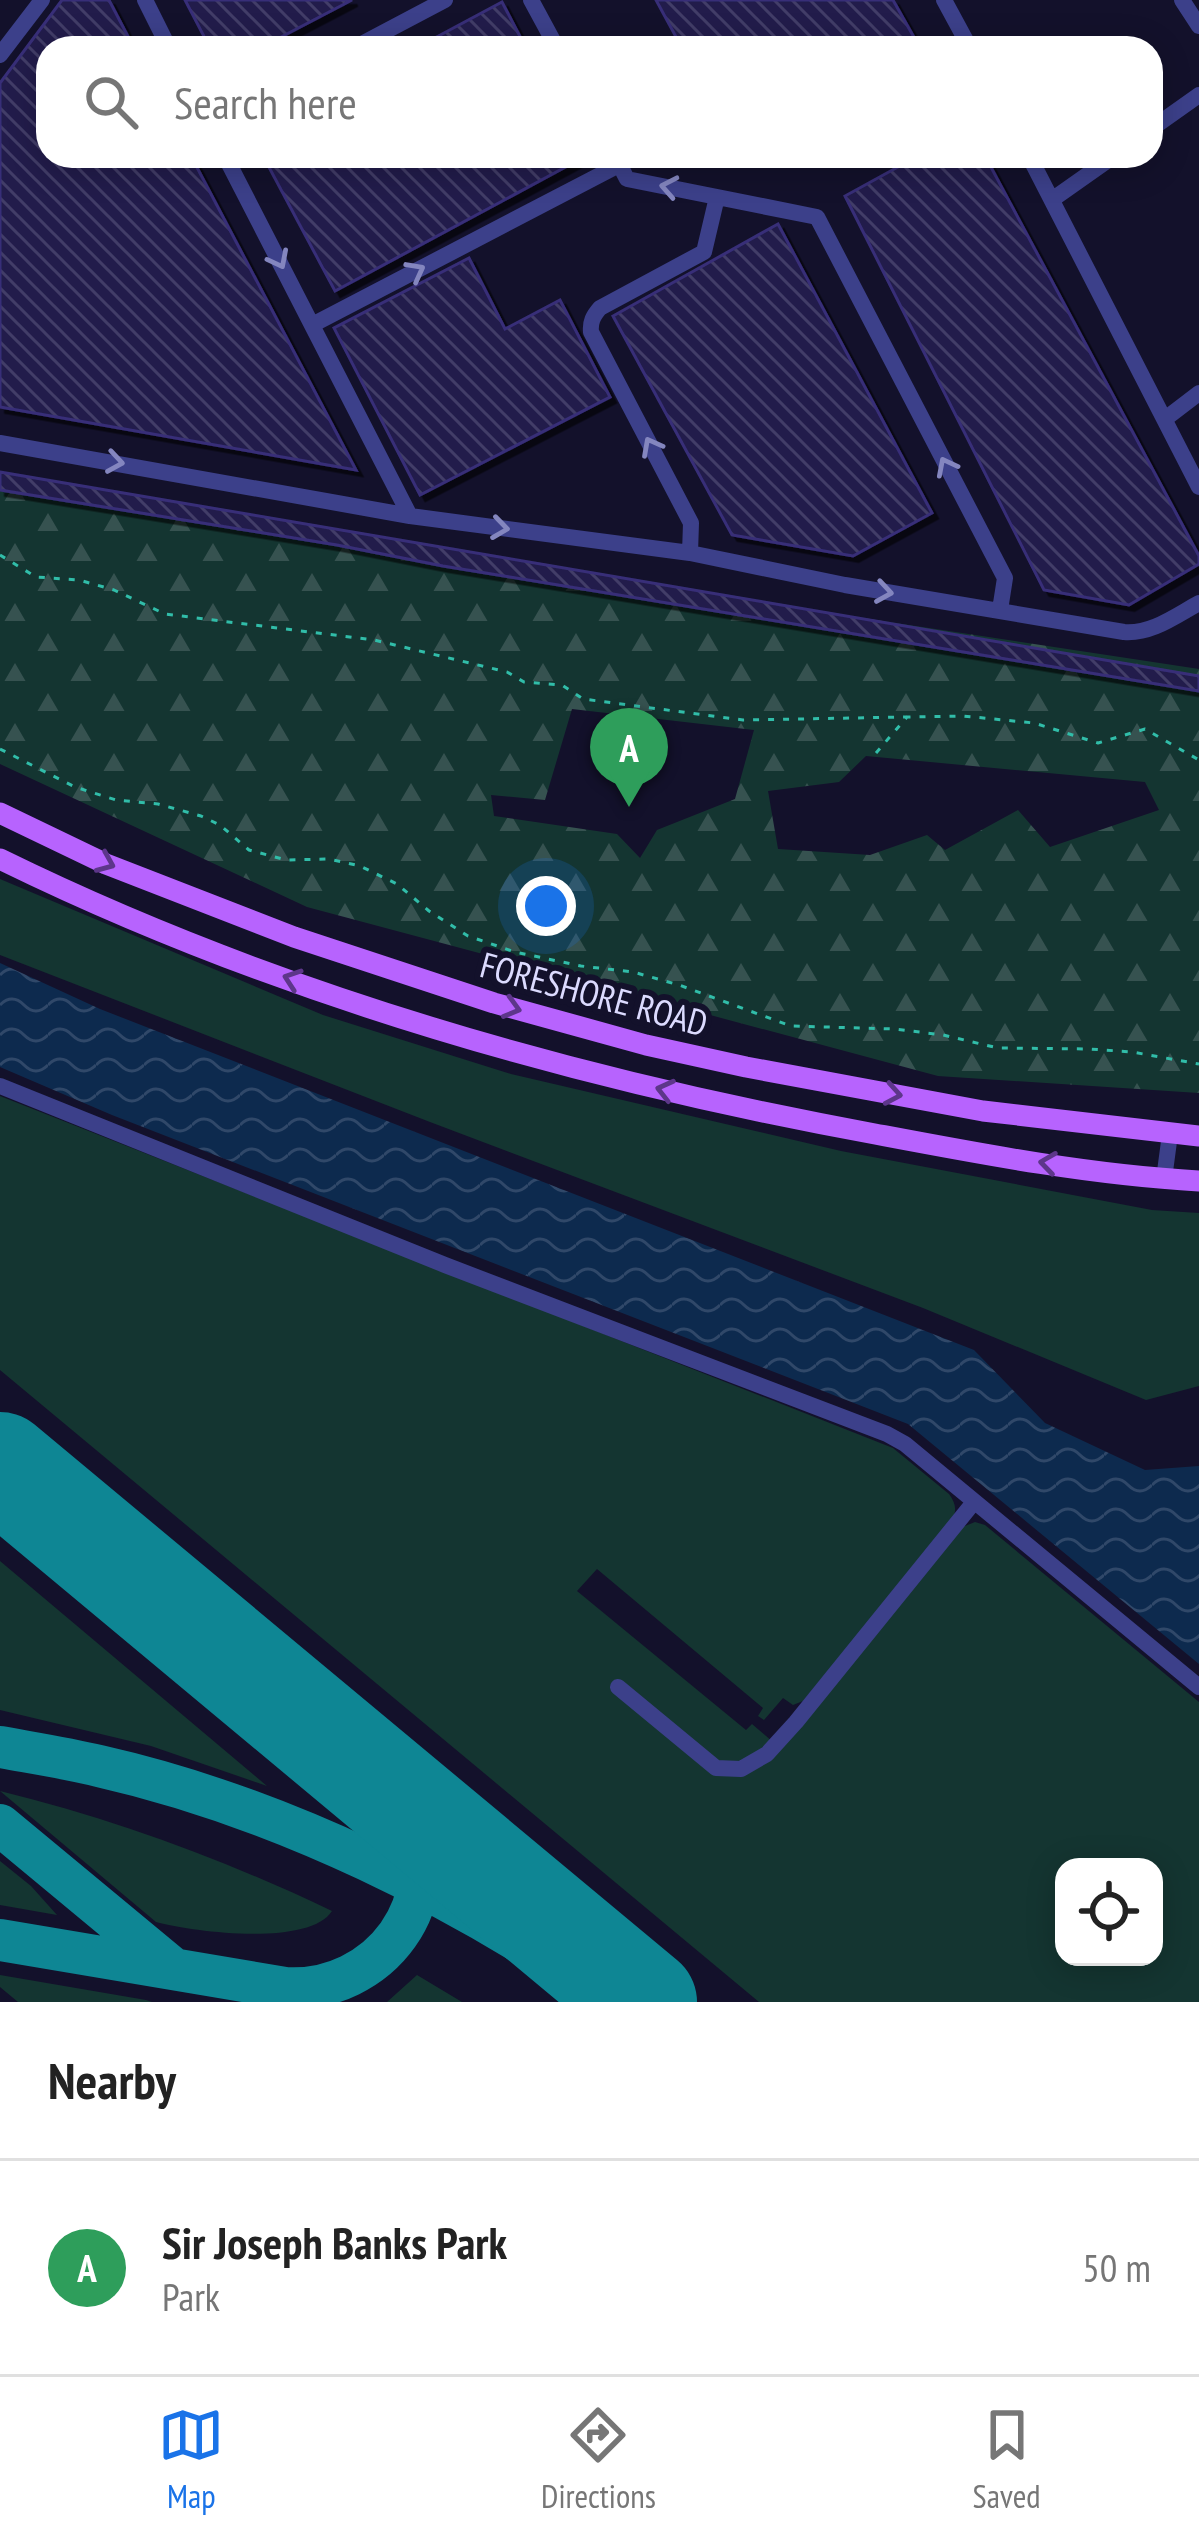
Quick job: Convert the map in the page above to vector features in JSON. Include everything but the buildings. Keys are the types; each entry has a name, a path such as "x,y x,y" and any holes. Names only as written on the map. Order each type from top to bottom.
{"main road":[{"name":"FORESHORE ROAD","path":"0,813 106,864 294,937 494,1003 646,1046 983,1111 1199,1136"},
{"name":"FORESHORE ROAD","path":"0,859 90,903 175,936 482,1044 738,1109 978,1154 1199,1181"}],"street":[{"path":"0,55 42,0"},
{"path":"145,0 164,36"},
{"path":"377,36 445,0"},
{"path":"531,0 550,36"},
{"path":"944,0 964,36"},
{"path":"1181,0 1199,26"},
{"path":"1163,120 1199,95"},
{"path":"231,168 410,516"},
{"path":"312,325 602,168"},
{"path":"621,168 627,179 818,217 1004,578 1000,610"},
{"path":"1036,168 1199,487"},
{"path":"1053,200 1097,168"},
{"path":"690,554 691,523 590,326 600,308 704,252 717,197"},
{"path":"1165,419 1199,393"},
{"path":"0,443 410,516 690,554 845,586 1138,633 1199,603"},
{"path":"0,1086 405,1250 887,1434 1199,1687"},
{"path":"1164,1179 1170,1135"},
{"path":"618,1687 716,1768 741,1769 767,1754 796,1722 974,1502"}],"path":[{"path":"0,554 36,577 79,580 166,614 374,640 507,672 524,682 562,685 583,699 743,720 963,716 1034,723 1098,743 1144,729 1199,760"},
{"path":"876,753 907,716"},
{"path":"0,749 75,787 201,816 220,825 249,850 286,860 329,859 360,866 397,884 468,936 515,952 633,972 791,1026 895,1029 998,1048 1111,1050 1199,1064"}],"green space":[{"path":"0,487 1199,669 1199,1093 938,1076 307,907 0,764","holes":["572,709 754,730 735,799 657,830 640,858 617,834 494,816 491,795 545,800","866,756 1145,782 1159,810 1050,847 1018,810 945,850 927,835 870,855 778,849 768,791 839,782"]},
{"path":"0,879 323,1015 511,1074 841,1151 1152,1210 1199,1213 1199,1386 1146,1400 923,1308 0,955"},
{"path":"0,1096 893,1448 949,1494 955,1509 950,1524 803,1701 793,1705 783,1698 764,1720 758,1716 763,1708 597,1569 577,1591 746,1730 752,1724 773,1742 752,1759 736,1764 710,1760 616,1682 611,1688 710,1769 733,1772 767,1760 960,1528 975,1522 985,1525 1199,1702 1199,2002 759,2002 0,1370"},
{"path":"0,1561 267,1786 151,1746 0,1710"},
{"path":"0,1791 169,1842 332,1911 319,1922 276,1933 196,1930 156,1922"},
{"path":"0,1861 31,1886 57,1915 0,1905"},
{"path":"0,1975 152,2002 18,2002 0,1987"},
{"path":"417,1975 462,2002 387,2002"}],"water":[{"path":"0,963 100,1009 974,1350 1045,1423 1145,1470 1199,1466 1199,1664 908,1424 112,1115 0,1067"}],"taxiway":[{"path":"0,1940 285,1988 319,1986 377,1958 398,1935 412,1908 419,1877 417,1845 405,1812 388,1789 316,1730"},
{"path":"0,1747 167,1784 301,1831 431,1892 613,2002"},
{"path":"0,1825 170,1966"}],"runway":[{"path":"0,1466 643,2002"}],"place":[{"name":"Sir Joseph Banks Park","path":"629,807"}]}
